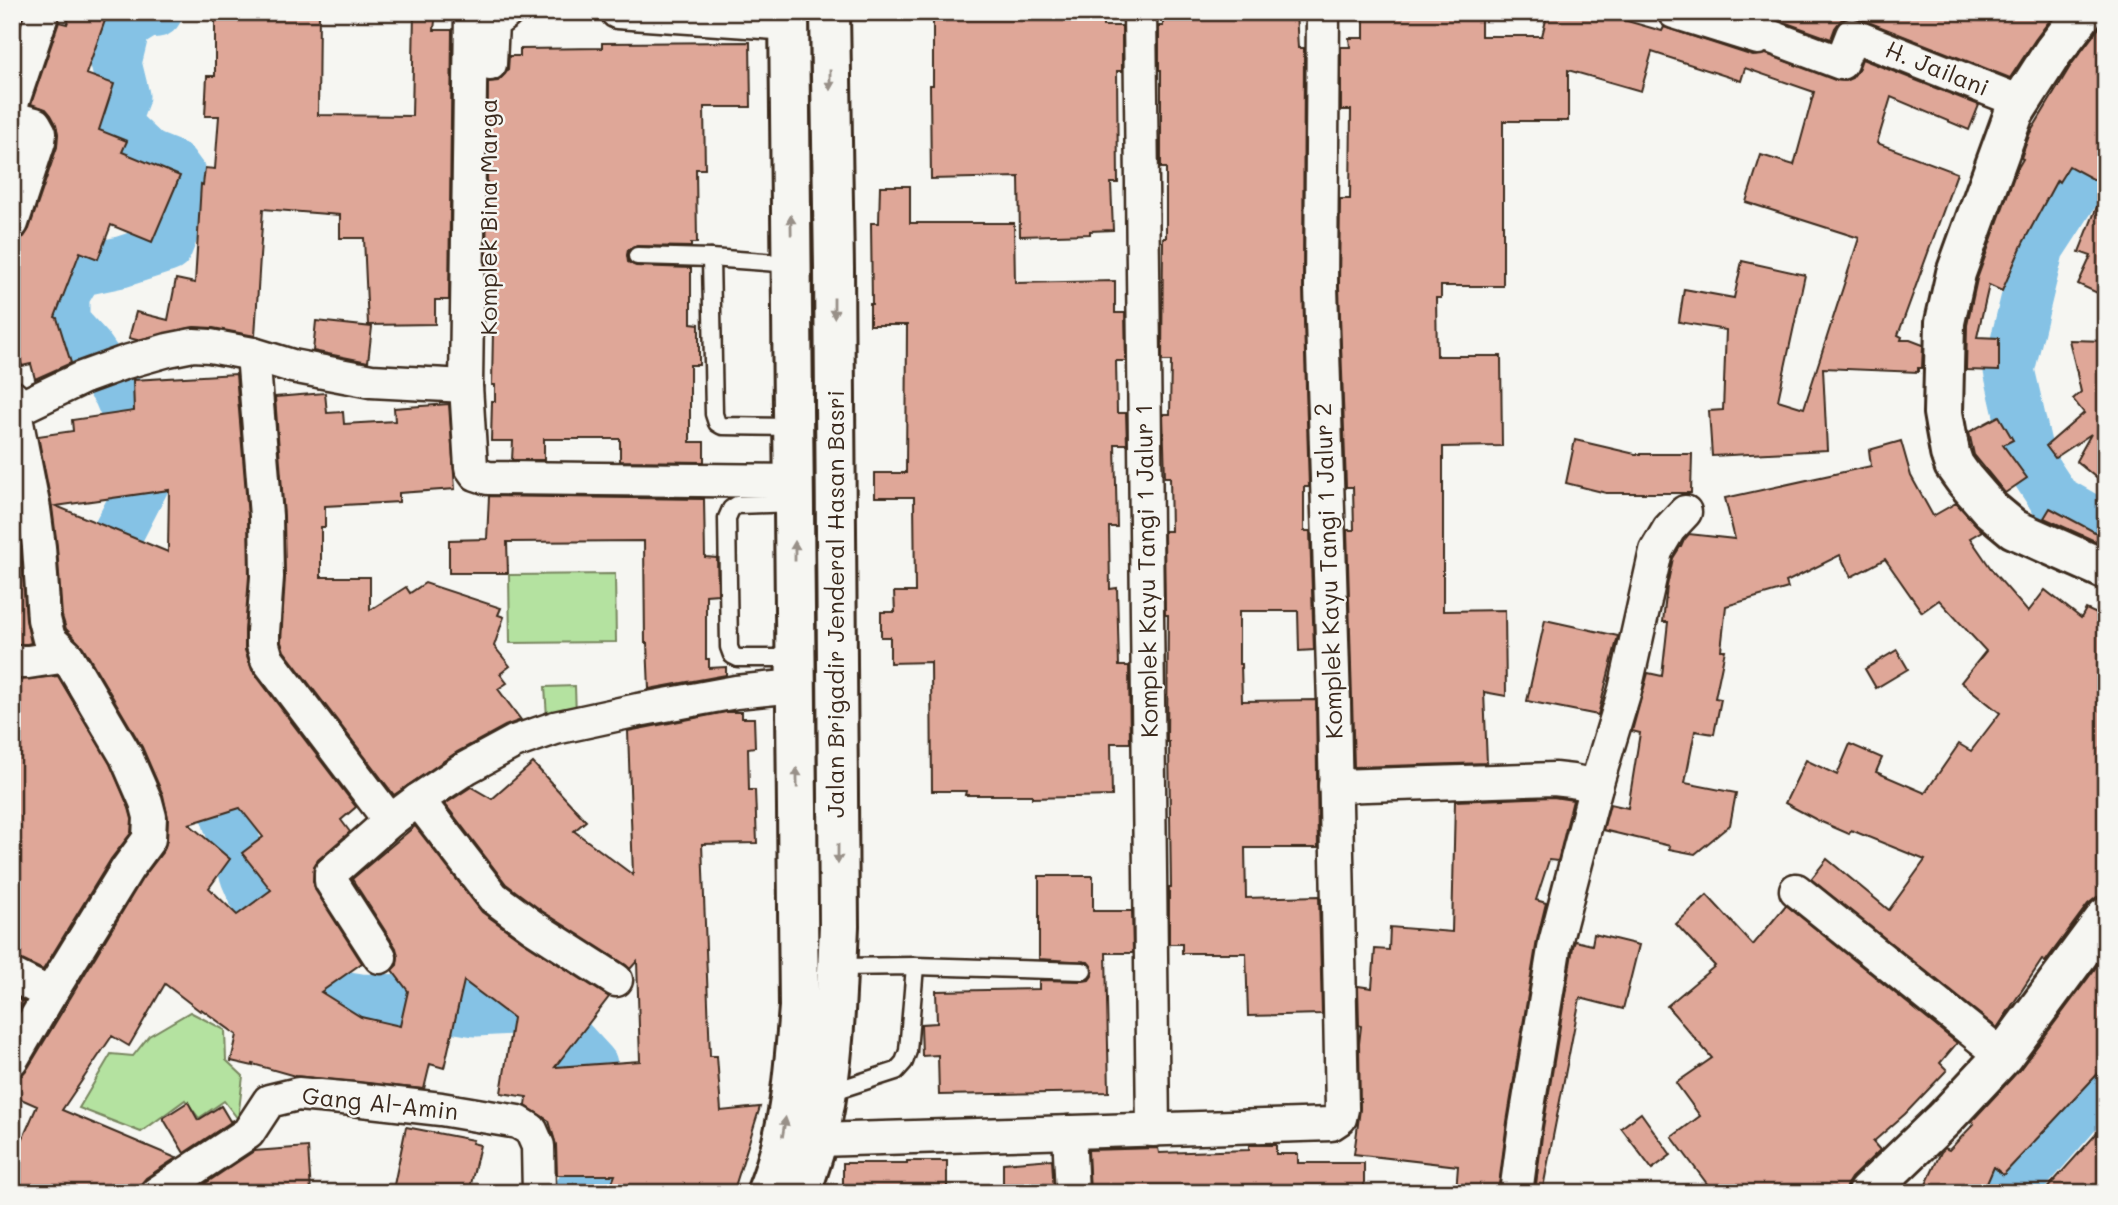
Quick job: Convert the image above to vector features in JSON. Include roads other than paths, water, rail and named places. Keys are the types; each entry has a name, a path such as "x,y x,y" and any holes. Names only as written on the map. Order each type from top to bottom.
{"main road":[{"name":"Jalan Brigadir Jenderal Hasan Basri","path":"801,1193 817,1140 827,1093 834,1028 839,926 830,12"},
{"path":"2084,12 2053,52 2014,113 1956,273 1945,322 1943,413 1945,433 1954,466 1990,509 2014,528 2106,570"},
{"name":"Jalan Brigadir Jenderal Hasan Basri","path":"766,1193 781,1151 794,1068 799,1007 789,18"},
{"path":"791,264 834,268"},
{"path":"1867,1193 1944,1119 2003,1056 2106,917"},
{"path":"800,927 839,926"}],"street":[{"path":"12,104 43,12"},
{"path":"471,12 466,386 469,463 476,474 488,478 794,492"},
{"name":"Komplek Bina Marga","path":"487,430 491,30 495,20 507,12"},
{"path":"617,12 789,18"},
{"name":"Komplek Kayu Tangi 1 Jalur 1","path":"1140,12 1153,1130"},
{"name":"Komplek Kayu Tangi 1 Jalur 2","path":"1153,1130 1331,1124 1340,1118 1342,1109 1334,689 1321,287 1323,12"},
{"name":"H. Jailani","path":"1674,12 1758,38 1761,33 1841,63 1852,35 2021,102"},
{"path":"12,118 35,124 40,133 12,223"},
{"path":"12,1059 127,869 149,839 150,828 146,802 126,757 67,656 50,639 44,619 34,509 13,405 125,362 193,345 253,354 292,366 371,381 466,386"},
{"path":"253,354 266,516 267,577 262,632 267,659 390,821"},
{"path":"1516,1193 1555,943 1596,786 1626,690 1656,551 1669,528 1685,512"},
{"path":"12,662 67,656"},
{"path":"380,957 331,881 331,873 418,800 466,768 514,742 555,728 736,692 796,672"},
{"path":"1335,786 1554,779 1596,786"},
{"path":"418,800 494,897 532,926 616,979"},
{"path":"1796,890 2003,1056"},
{"path":"12,975 50,994"},
{"name":"Gang Al-Amin","path":"157,1193 248,1133 269,1101 298,1094 441,1109 518,1122 531,1130 538,1146 539,1193"},
{"path":"817,1140 1153,1130"},
{"path":"1069,1132 1072,1193"}],"lane":[{"path":"637,256 791,264"},
{"path":"711,258 714,414 717,423 722,426 794,427"},
{"path":"794,492 737,505 731,509 727,518 729,647 732,655 796,672"},
{"path":"837,967 915,966 1083,971"},
{"path":"827,1093 896,1070 904,1062 908,1051 915,966"}],"waterway":[{"path":"95,593 90,574 112,545 151,469 118,392 88,349 64,323 64,295 78,271 121,262 167,247 190,189 173,166 148,156 114,124 124,96 116,63 125,26 146,13 157,12"},
{"path":"2106,144 2039,247 2009,370 2030,462 2055,500 2106,529"},
{"path":"190,754 219,793 255,898 289,956 308,980 329,994 360,999 407,1000 476,1011 531,1008 570,1041 592,1065 588,1180 579,1193"},
{"path":"2007,1193 2087,1101 2106,1072"}]}
